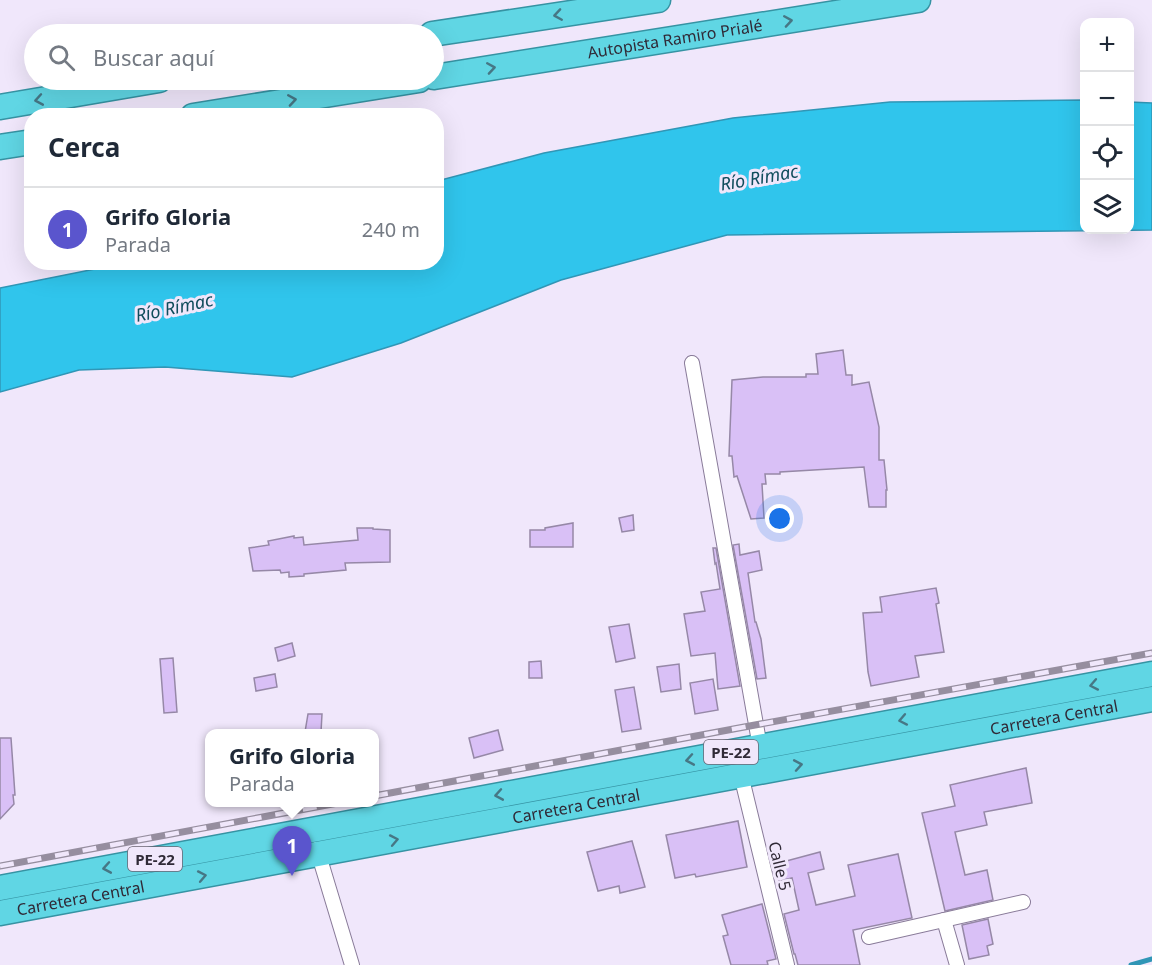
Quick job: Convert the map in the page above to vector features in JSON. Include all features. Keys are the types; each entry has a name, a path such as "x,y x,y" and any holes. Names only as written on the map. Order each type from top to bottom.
{"highway":[{"path":"444,32 658,0"},
{"name":"Autopista Ramiro Prialé","path":"444,75 918,0"},
{"path":"0,107 100,90"},
{"path":"243,108 356,90"},
{"path":"0,147 24,143"},
{"name":"Carretera Central","path":"0,888 1152,674"},
{"name":"Carretera Central","path":"0,913 1152,699"}],"street":[{"path":"692,363 760,747"},
{"name":"Calle 5","path":"741,775 787,965"},
{"path":"309,830 319,854 352,965"},
{"path":"869,937 1023,902"},
{"path":"944,920 957,965"}],"water":[{"name":"Río Rímac","path":"1080,100 1080,231 727,235 561,280 401,343 292,377 165,367 79,370 0,392 0,288 90,270 444,270 444,179 544,153 733,118 890,102"},
{"path":"1134,102 1152,103 1152,230 1134,230"}],"building":[{"path":"843,350 846,375 852,375 852,385 869,382 879,427 879,460 884,460 886,507 869,507 864,467 780,472 780,474 765,474 766,484 762,484 764,518 751,519 737,476 734,477 732,456 729,456 732,380 806,377 806,374 818,374 816,354"},
{"path":"633,515 634,530 622,532 619,518"},
{"path":"573,523 573,547 530,547 530,530 545,530 545,528"},
{"path":"357,528 390,530 390,562 345,563 346,570 289,577 289,572 281,573 280,570 253,571 249,548 269,545 268,541 294,536 294,538 303,537 304,545 358,540"},
{"path":"739,544 740,555 759,551 762,570 748,573 766,678 757,679 733,545"},
{"path":"713,548 716,548 740,686 718,689 715,653 691,656 684,614 705,611 701,592 720,589"},
{"path":"936,588 939,603 936,604 944,652 915,656 919,677 871,686 863,613 882,612 880,597"},
{"path":"629,624 635,658 616,662 609,627"},
{"path":"292,643 295,656 278,661 275,648"},
{"path":"173,658 177,712 164,713 160,659"},
{"path":"541,661 542,678 529,678 529,662"},
{"path":"679,664 681,689 661,692 657,667"},
{"path":"275,674 277,687 256,691 254,678"},
{"path":"713,679 718,710 695,714 690,683"},
{"path":"634,687 641,729 622,732 615,690"},
{"path":"308,714 322,714 321,729 306,729"},
{"path":"498,730 503,750 474,758 469,738"},
{"path":"0,738 11,738 15,795 13,795 14,804 0,819"},
{"path":"1026,768 1032,803 984,812 987,825 955,832 965,875 987,870 993,900 945,911 922,813 955,806 950,785"},
{"path":"738,821 747,867 696,877 695,874 675,878 666,835"},
{"path":"632,841 645,887 620,893 619,886 598,891 587,852"},
{"path":"820,852 824,869 808,873 816,905 855,896 848,865 898,854 912,918 853,930 860,965 798,965 794,954 784,914 799,910 792,878 779,881 775,864"},
{"path":"762,904 776,959 767,961 768,965 731,965 723,936 728,935 722,915"},
{"path":"988,919 993,944 987,946 989,955 969,959 962,925"}],"waterway":[{"path":"1131,965 1152,959"}],"railway":[{"path":"379,795 1152,653"},
{"path":"0,866 316,807"}],"place":[{"name":"Grifo Gloria","path":"292,876"}]}
